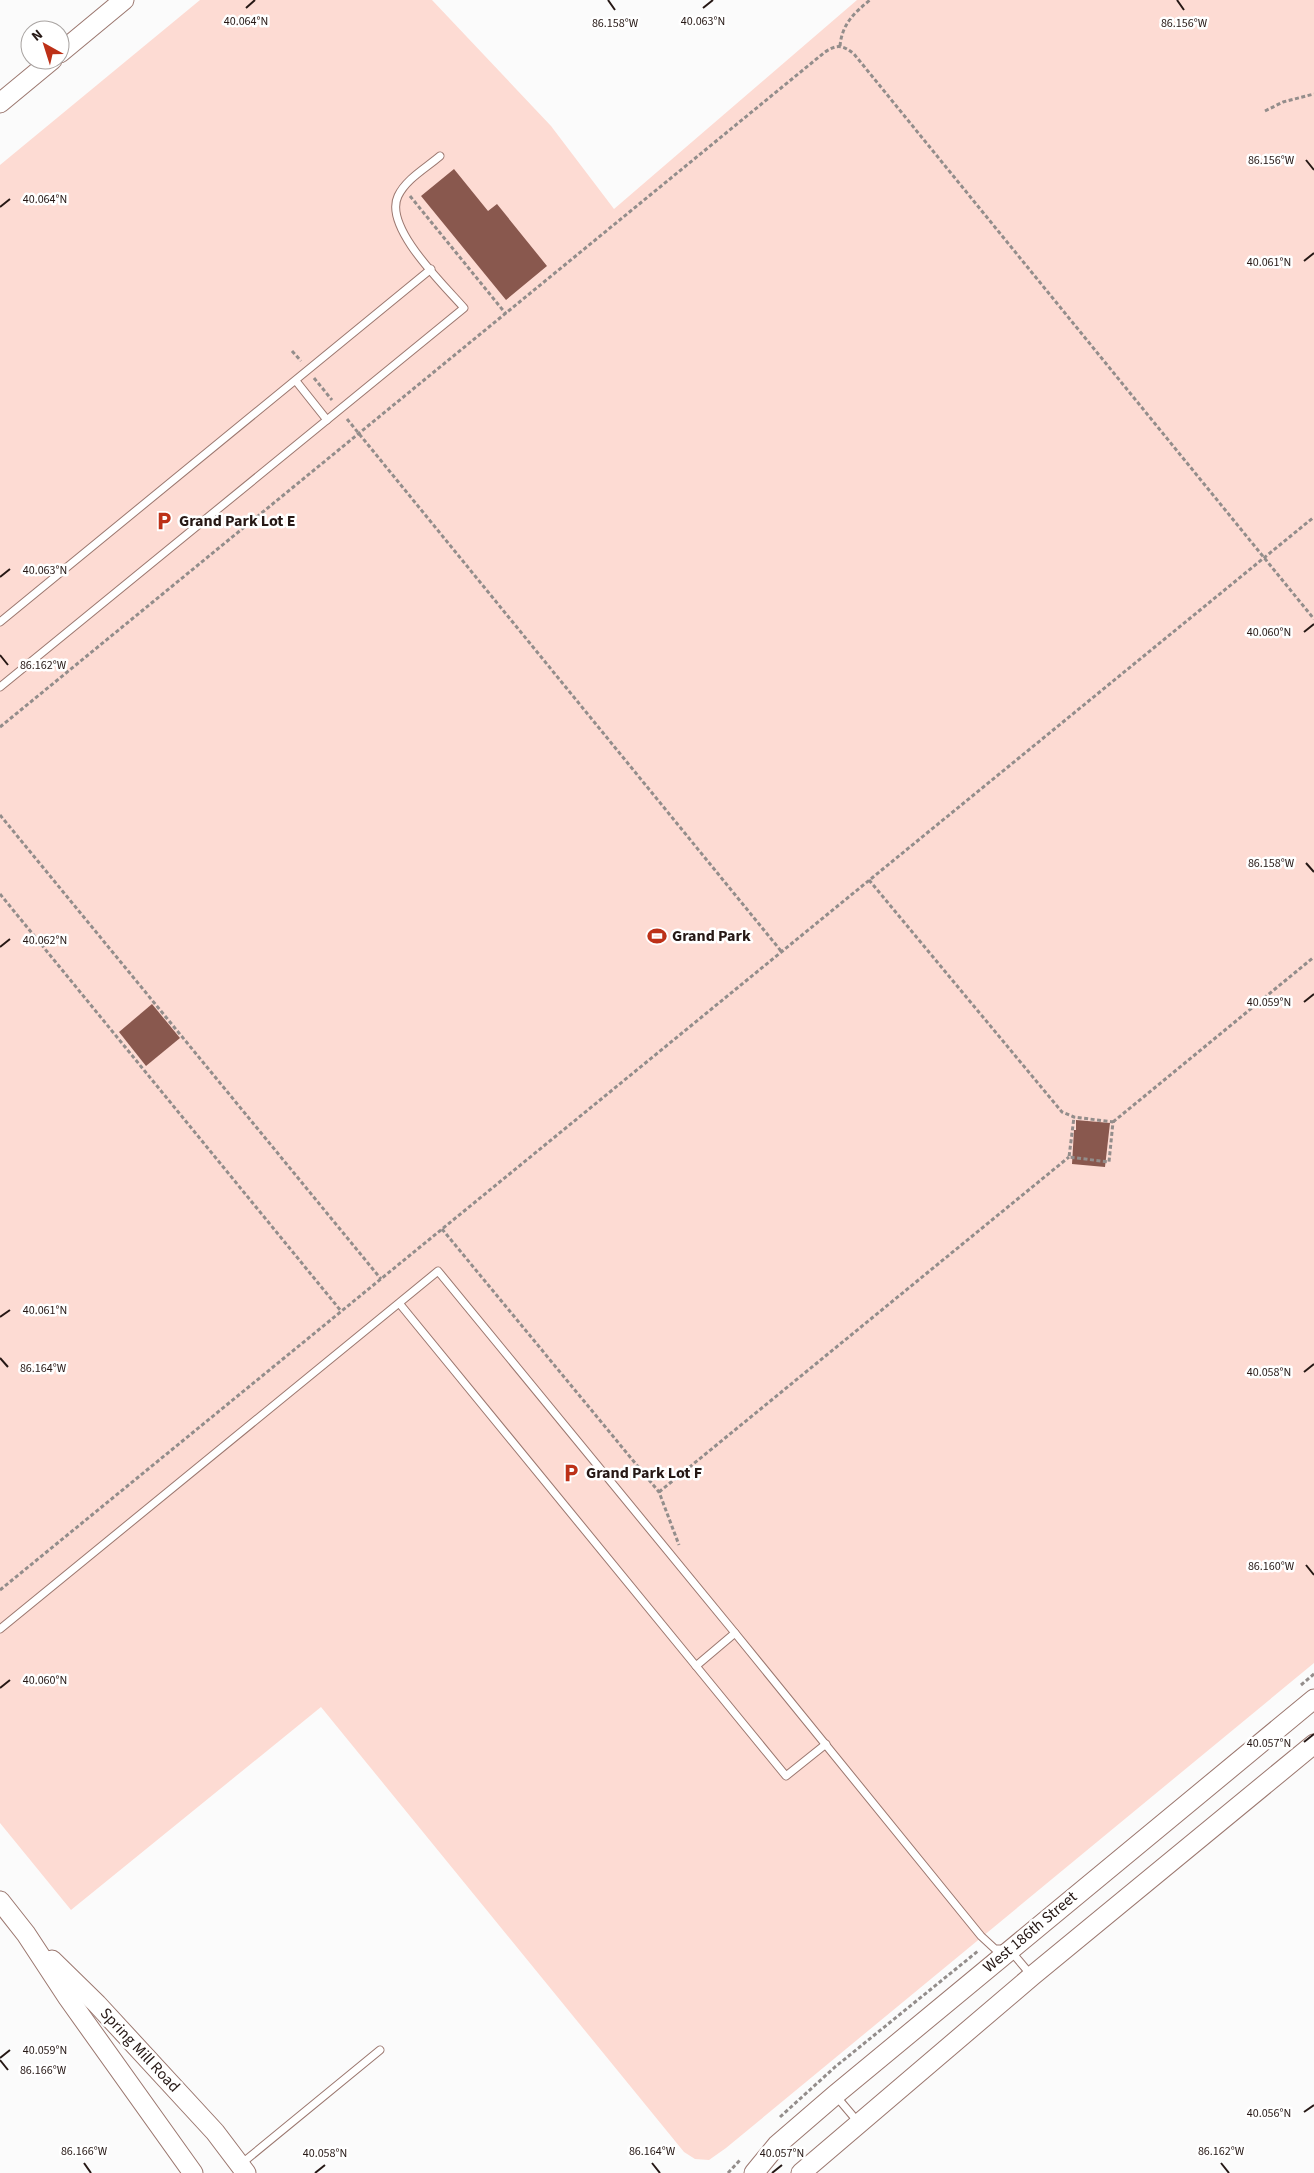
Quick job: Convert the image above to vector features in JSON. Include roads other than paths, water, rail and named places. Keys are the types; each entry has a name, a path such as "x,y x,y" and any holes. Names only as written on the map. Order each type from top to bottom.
{"street":[{"path":"70,45 124,0"},
{"path":"0,103 40,70"},
{"name":"West 186th Street","path":"754,2173 777,2145 835,2095 1314,1699"},
{"path":"801,2173 1032,1976 1314,1744"},
{"name":"Spring Mill Road","path":"0,1901 26,1934 68,1998 193,2173"},
{"name":"Spring Mill Road","path":"26,1934 97,2004 216,2132 243,2168"}],"lane":[{"path":"0,687 464,308 409,243 396,217 394,207 404,187 440,156"},
{"path":"0,622 432,270"},
{"path":"296,381 327,420"},
{"path":"0,1629 438,1271 981,1936 995,1949 1009,1950 1032,1976"},
{"path":"399,1303 786,1776 826,1744"},
{"path":"696,1666 735,1633"},
{"path":"243,2168 380,2050"},
{"path":"835,2095 859,2123"}],"place":[{"name":"Grand Park Lot E","path":"164,521"},
{"name":"Grand Park","path":"657,936"},
{"name":"Grand Park Lot F","path":"571,1473"}]}
